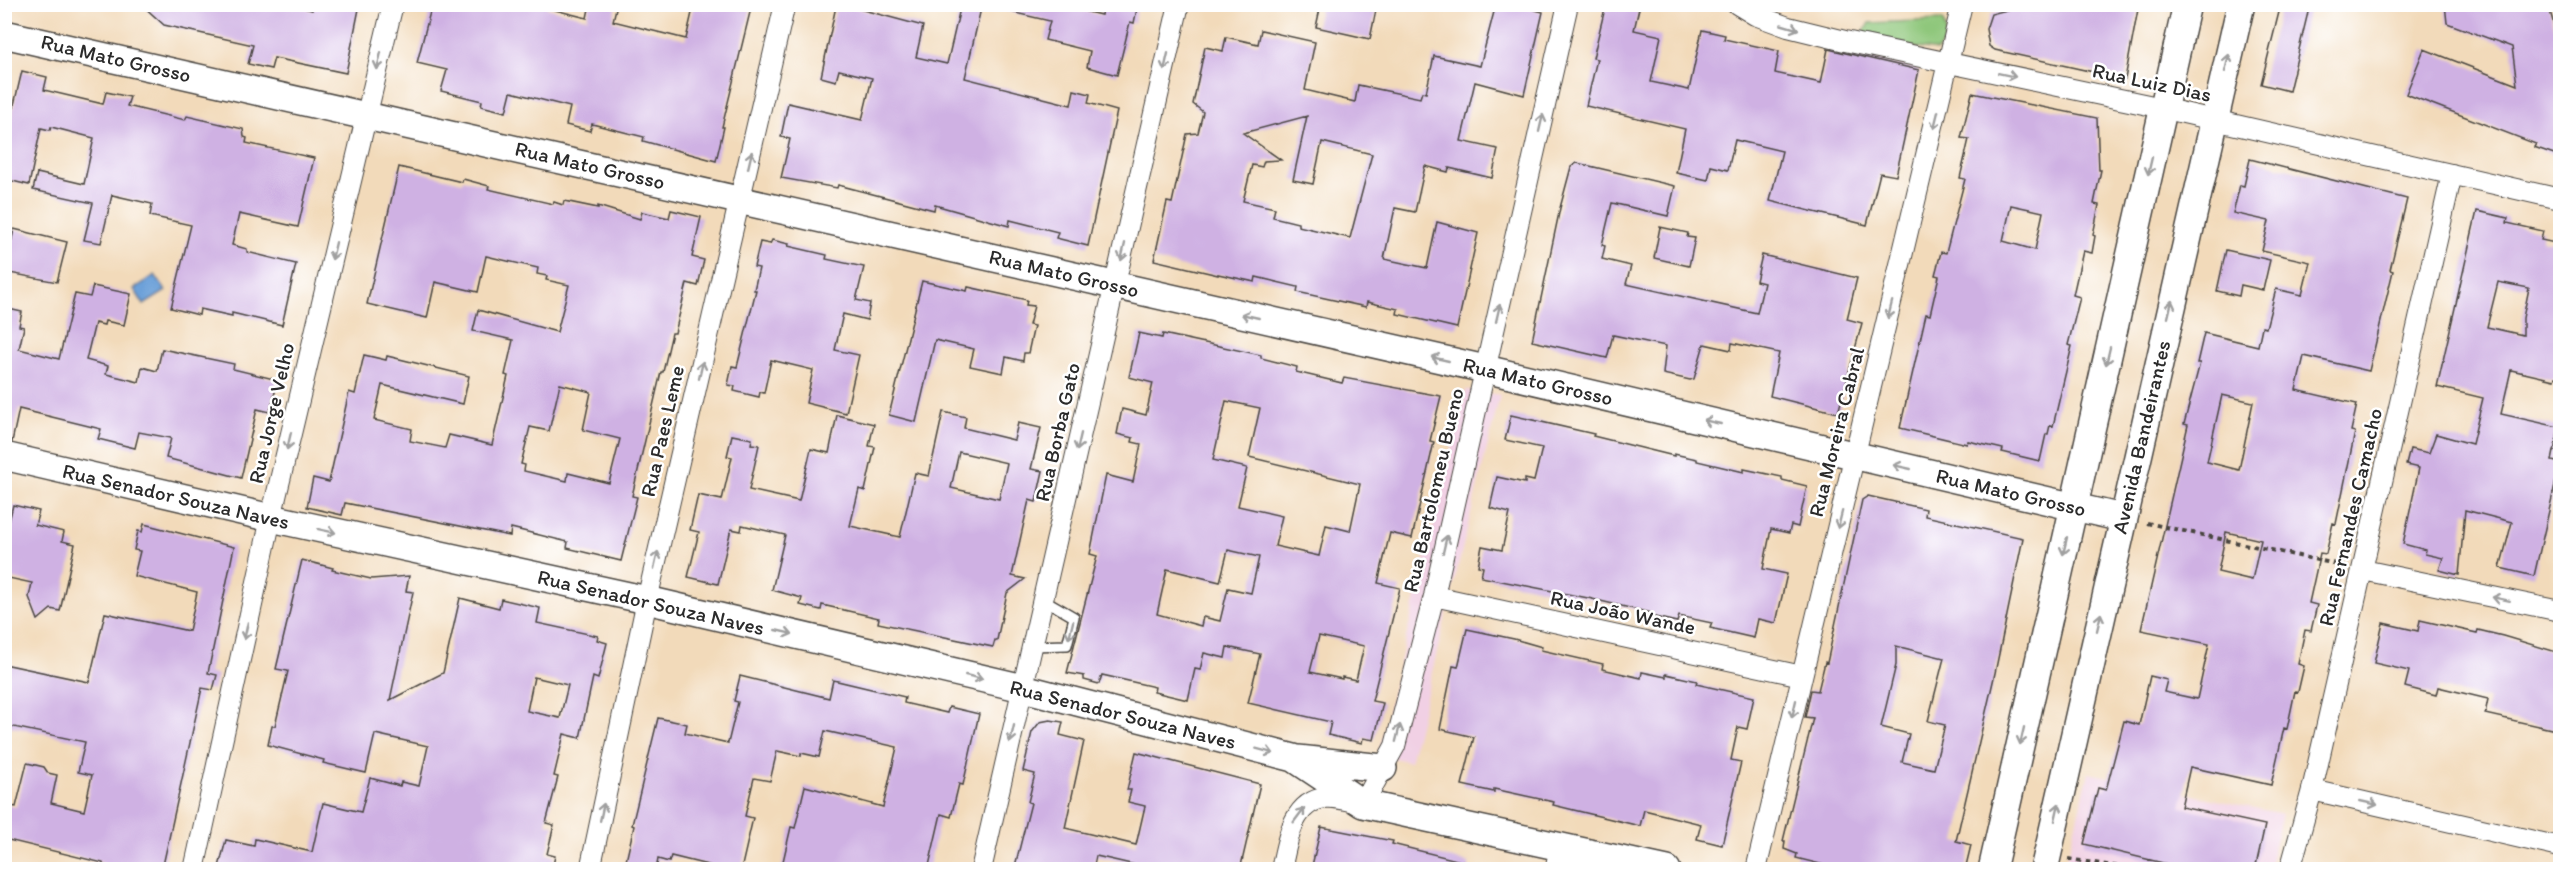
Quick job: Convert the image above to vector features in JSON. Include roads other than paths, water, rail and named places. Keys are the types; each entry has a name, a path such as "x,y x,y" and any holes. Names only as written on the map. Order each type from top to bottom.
{"main road":[{"path":"1992,870 2187,4"},
{"name":"Avenida Bandeirantes","path":"2047,865 2122,518 2241,4"},
{"name":"Rua Mato Grosso","path":"4,34 367,114 1485,369 2122,518"},
{"name":"Rua Senador Souza Naves","path":"4,456 271,518 647,600 1023,688 1294,758 1383,768"},
{"name":"Rua Senador Souza Naves","path":"1294,758 1363,804 1558,858 1667,870"}],"street":[{"name":"Rua Jorge Velho","path":"194,870 271,518 393,4"},
{"name":"Rua Paes Leme","path":"590,870 647,600 785,4"},
{"name":"Rua Borba Gato","path":"981,870 1179,4"},
{"name":"Rua Bartolomeu Bueno","path":"1363,804 1395,746 1434,596 1568,4"},
{"name":"Rua Luiz Dias","path":"1737,4 1755,15 1788,27 2560,199"},
{"name":"Rua Moreira Cabral","path":"1756,870 1950,63 1962,4"},
{"name":"Rua Fernandes Camacho","path":"2290,870 2312,790 2452,174"},
{"path":"2363,570 2560,608"},
{"name":"Rua João Wande","path":"1434,596 1802,676"},
{"path":"2312,790 2560,847"},
{"path":"1281,870 1290,827 1305,807 1325,798 1363,804"}],"lane":[{"path":"1032,646 1067,645 1074,617 1043,599"}],"water":[{"path":"155,275 166,291 144,305 134,289"}]}
